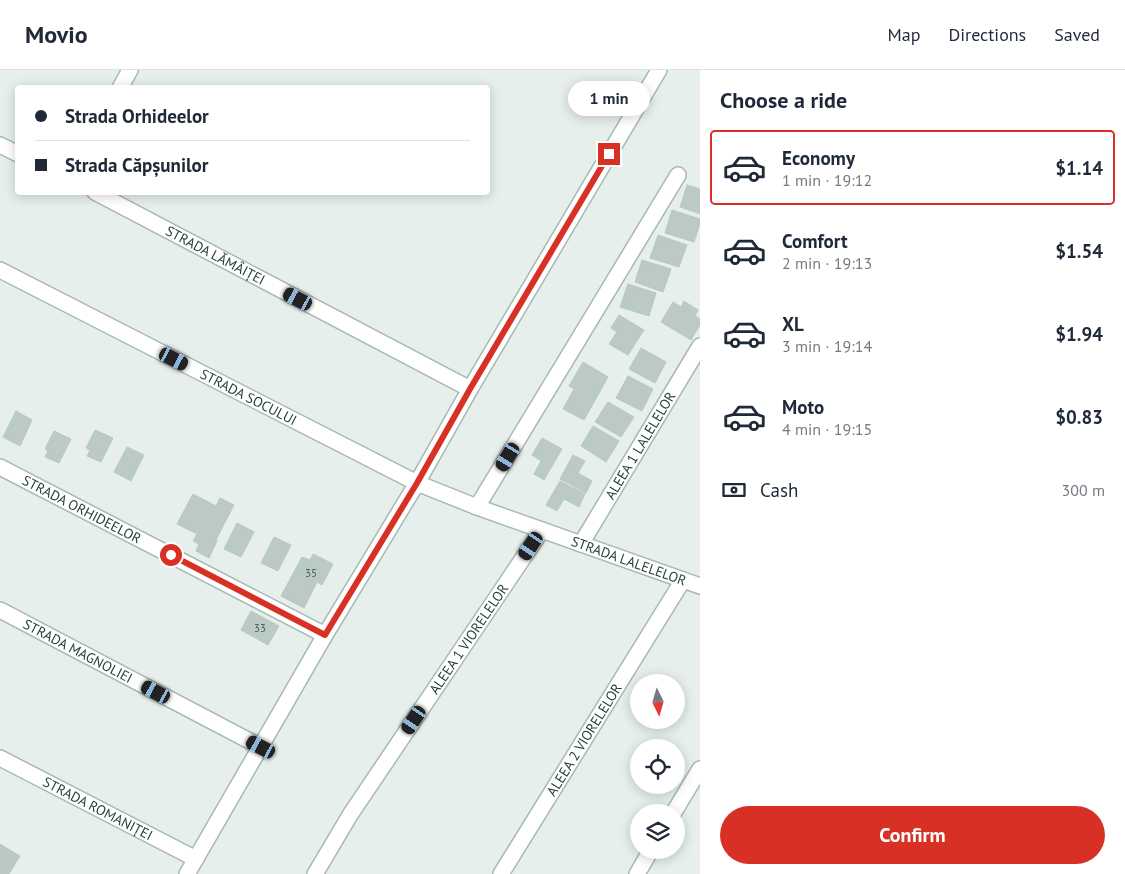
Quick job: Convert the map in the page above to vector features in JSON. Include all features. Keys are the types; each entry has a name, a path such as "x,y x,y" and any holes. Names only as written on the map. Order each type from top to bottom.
{"street":[{"path":"122,85 130,70"},
{"path":"187,874 325,635 417,483 470,389 659,70"},
{"path":"0,145 15,152"},
{"path":"477,507 678,175"},
{"name":"STRADA LĂMÂIȚEI","path":"101,195 470,389"},
{"name":"STRADA SOCULUI","path":"0,270 417,483"},
{"name":"ALEEA 1 LALELELOR","path":"581,544 700,346"},
{"name":"STRADA ORHIDEELOR","path":"0,466 325,635"},
{"name":"STRADA LALELELOR","path":"417,483 477,507 700,586"},
{"name":"ALEEA 1 VIORELELOR","path":"315,874 350,815 542,530"},
{"name":"ALEEA 2 VIORELELOR","path":"500,874 683,580"},
{"name":"STRADA MAGNOLIEI","path":"0,610 261,747"},
{"name":"STRADA ROMANIȚEI","path":"0,758 196,859"},
{"path":"679,804 700,769"},
{"path":"637,874 646,859"}],"building":[{"path":"687,185 700,189 700,214 680,207"},
{"path":"672,210 700,219 694,242 665,233"},
{"path":"658,235 687,245 679,267 650,258"},
{"path":"642,260 671,269 663,292 635,282"},
{"path":"628,284 656,293 649,316 620,307"},
{"path":"684,301 698,310 695,316 700,319 700,325 691,340 661,322 673,302 681,307"},
{"path":"619,315 644,330 628,355 609,344 617,332 611,328"},
{"path":"641,348 666,362 655,383 629,369"},
{"path":"583,362 608,377 584,420 563,409 574,389 569,386"},
{"path":"628,376 653,389 642,411 616,398"},
{"path":"608,402 634,417 621,437 595,422"},
{"path":"16,411 32,420 20,446 3,437"},
{"path":"593,426 619,441 606,462 581,446"},
{"path":"95,430 113,438 101,462 87,456 90,450 86,448"},
{"path":"54,431 71,439 59,463 45,457 48,451 45,449"},
{"path":"542,438 562,449 544,480 534,474 541,461 532,455"},
{"path":"127,447 144,455 131,481 114,472"},
{"path":"573,455 585,461 578,473 592,481 586,493 560,479"},
{"path":"560,481 585,494 579,507 564,499 557,511 546,505"},
{"path":"193,494 216,506 220,498 234,505 209,558 196,551 199,544 193,541 197,534 177,524"},
{"path":"237,523 254,532 241,557 224,549"},
{"path":"274,537 291,545 278,571 261,563"},
{"path":"313,554 333,564 322,585 317,582 304,608 281,596 302,557 310,560"},
{"path":"251,611 279,626 268,645 241,630"},
{"path":"0,844 20,856 9,874 0,874"}],"route":[{"path":"171,555 325,635 417,483 470,389 609,154"}]}
